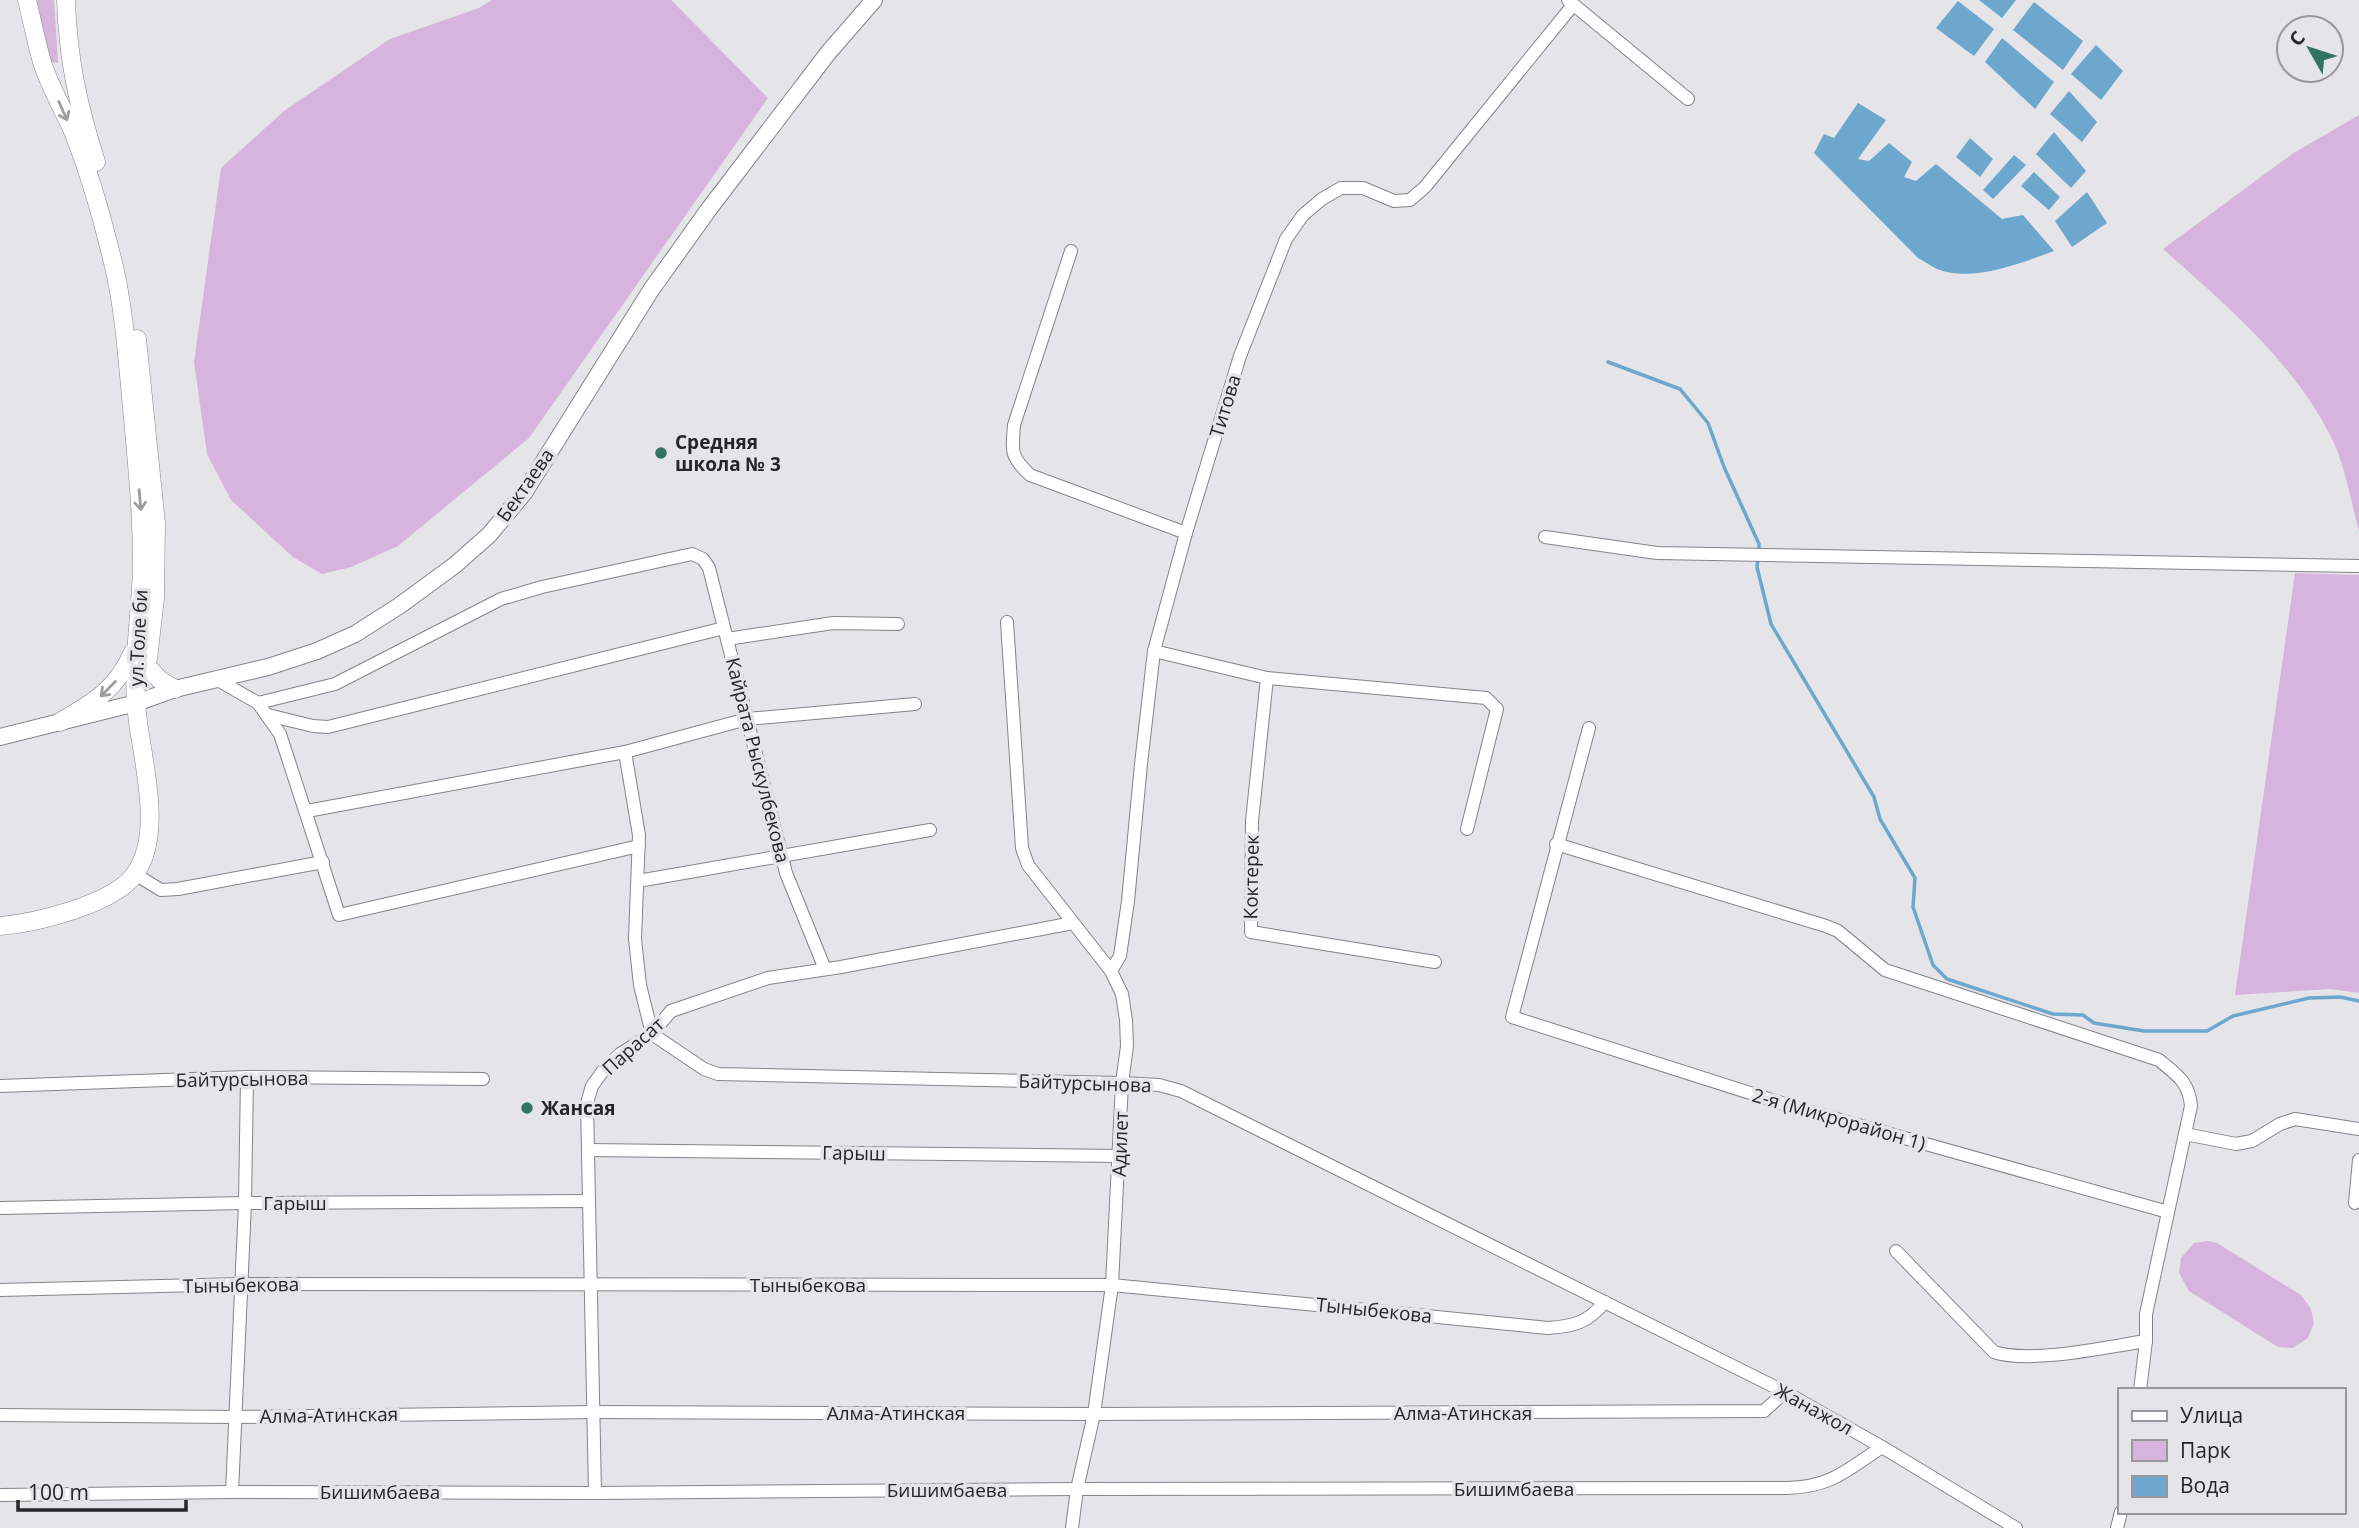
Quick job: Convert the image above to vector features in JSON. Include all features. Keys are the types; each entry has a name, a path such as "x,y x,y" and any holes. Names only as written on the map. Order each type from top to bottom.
{"main road":[{"name":"ул.Толе би","path":"27,0 48,77 72,130 86,170 115,271 124,322 142,523 136,703"},
{"name":"ул.Толе би","path":"66,0 71,72 126,269 135,322 156,523 155,598 146,681 136,703"},
{"path":"48,77 71,72"},
{"path":"60,722 93,703 111,688 125,670 138,639"},
{"path":"147,666 160,680 175,689"},
{"path":"0,926 50,918 87,905 115,891 135,874 146,848 149,820 147,781 136,703"}],"street":[{"name":"Бектаева","path":"0,737 136,703 175,689 268,667 317,651 355,634 399,607 455,565 489,535 524,493 606,359 709,209 828,53 874,0"},
{"path":"1570,3 1688,99"},
{"name":"Титова","path":"1111,971 1119,956 1128,901 1154,651 1186,533 1240,356 1286,239 1297,221 1322,199 1341,188 1363,187 1394,201 1410,200 1425,187 1570,3"},
{"path":"1071,251 1014,425 1012,449 1017,463 1030,475 1186,533"},
{"path":"1545,537 1657,552 2359,566"},
{"name":"Кайрата Рыскулбекова","path":"258,703 335,684 501,599 542,587 692,554 703,559 709,568 786,873 825,969"},
{"name":"Адилет","path":"1007,621 1023,848 1028,865 1111,971 1122,994 1126,1020 1127,1046 1122,1083 1112,1285 1094,1414 1077,1489 1072,1528"},
{"path":"268,715 328,727 726,633 833,622 898,624"},
{"path":"1154,651 1268,678 1486,698 1497,709 1467,829"},
{"name":"Коктерек","path":"1268,678 1252,821 1251,932 1435,962"},
{"path":"216,679 258,703 281,734 339,915 639,846"},
{"path":"307,811 625,752 747,719 915,704"},
{"path":"1589,728 1556,844 1826,926 1838,931 1885,970 2159,1060 2178,1075 2190,1090 2191,1106 2146,1314 2140,1388"},
{"path":"625,752 639,846 635,939 640,985 652,1034"},
{"path":"638,881 930,830"},
{"name":"2-я (Микрорайон 1)","path":"1556,844 1512,1017 1794,1107 2168,1212"},
{"path":"135,874 161,890 178,889 323,862"},
{"name":"Парасат","path":"596,1493 587,1103 592,1086 605,1068 620,1054 652,1034 671,1011 768,978 1073,923"},
{"name":"Байтурсынова","path":"652,1034 704,1069 718,1074 1122,1083 1159,1085 1181,1091 1605,1302"},
{"path":"232,1492 245,1203 247,1077"},
{"name":"Байтурсынова","path":"0,1086 247,1077 484,1079"},
{"path":"2185,1133 2236,1144 2252,1141 2280,1124 2295,1119 2359,1129"},
{"name":"Гарыш","path":"588,1150 1120,1156"},
{"path":"2355,1203 2359,1160"},
{"name":"Гарыш","path":"0,1209 245,1203 589,1201"},
{"path":"1896,1251 1994,1352 2007,1356 2032,1357 2146,1341"},
{"name":"Тыныбекова","path":"0,1290 241,1284 1112,1285 1548,1328 1573,1326 1593,1316 1605,1302"},
{"name":"Жанажол","path":"1605,1302 1785,1392 2016,1528"},
{"name":"Алма-Атинская","path":"0,1415 234,1417 594,1412 1094,1414 1764,1411 1785,1392"},
{"name":"Бишимбаева","path":"0,1495 232,1492 1811,1488 1830,1481 1882,1447"}],"green space":[{"path":"37,0 54,0 58,63 50,62"},
{"path":"492,0 671,0 768,98 529,438 398,546 351,567 322,574 293,557 231,500 207,454 194,362 221,168 284,111 390,39 479,8"},
{"path":"2359,115 2359,531 2336,448 2298,385 2257,336 2163,249 2292,154"},
{"path":"2295,573 2359,575 2359,993 2331,989 2235,995"},
{"path":"2194,1243 2217,1243 2301,1295 2311,1309 2314,1323 2308,1338 2293,1348 2278,1347 2189,1291 2179,1273 2181,1258"}],"water":[{"path":"1979,0 2016,0 2002,18"},
{"path":"1958,1 1994,29 1974,56 1936,28"},
{"path":"2034,2 2083,41 2063,70 2013,30"},
{"path":"2002,38 2054,82 2035,109 1985,62"},
{"path":"2096,45 2123,71 2101,100 2071,74"},
{"path":"2069,91 2097,122 2082,142 2050,114"},
{"path":"1858,103 1886,120 1858,159 1869,161 1889,143 1912,162 1904,177 1916,181 1936,164 2002,219 2023,215 2054,251 1996,270 1966,274 1937,269 1918,258 1814,153 1824,134 1834,138"},
{"path":"2054,132 2086,171 2071,188 2036,154"},
{"path":"1970,138 1993,159 1980,177 1956,157"},
{"path":"2014,155 2026,165 1993,199 1983,190"},
{"path":"2034,172 2060,197 2049,210 2021,186"},
{"path":"2087,192 2107,223 2072,247 2055,221"}],"waterway":[{"path":"1608,362 1680,389 1708,423 1724,467 1759,544 1759,551"},
{"path":"1758,559 1757,567 1771,624 1874,797 1880,819 1915,878 1913,907 1933,965 1947,979 2053,1014 2083,1015 2094,1023 2144,1031 2207,1031 2233,1016 2309,998 2340,997 2359,1001"}],"place":[{"name":"Средняя школа № 3","path":"661,453"},
{"name":"Жансая","path":"527,1108"}]}
